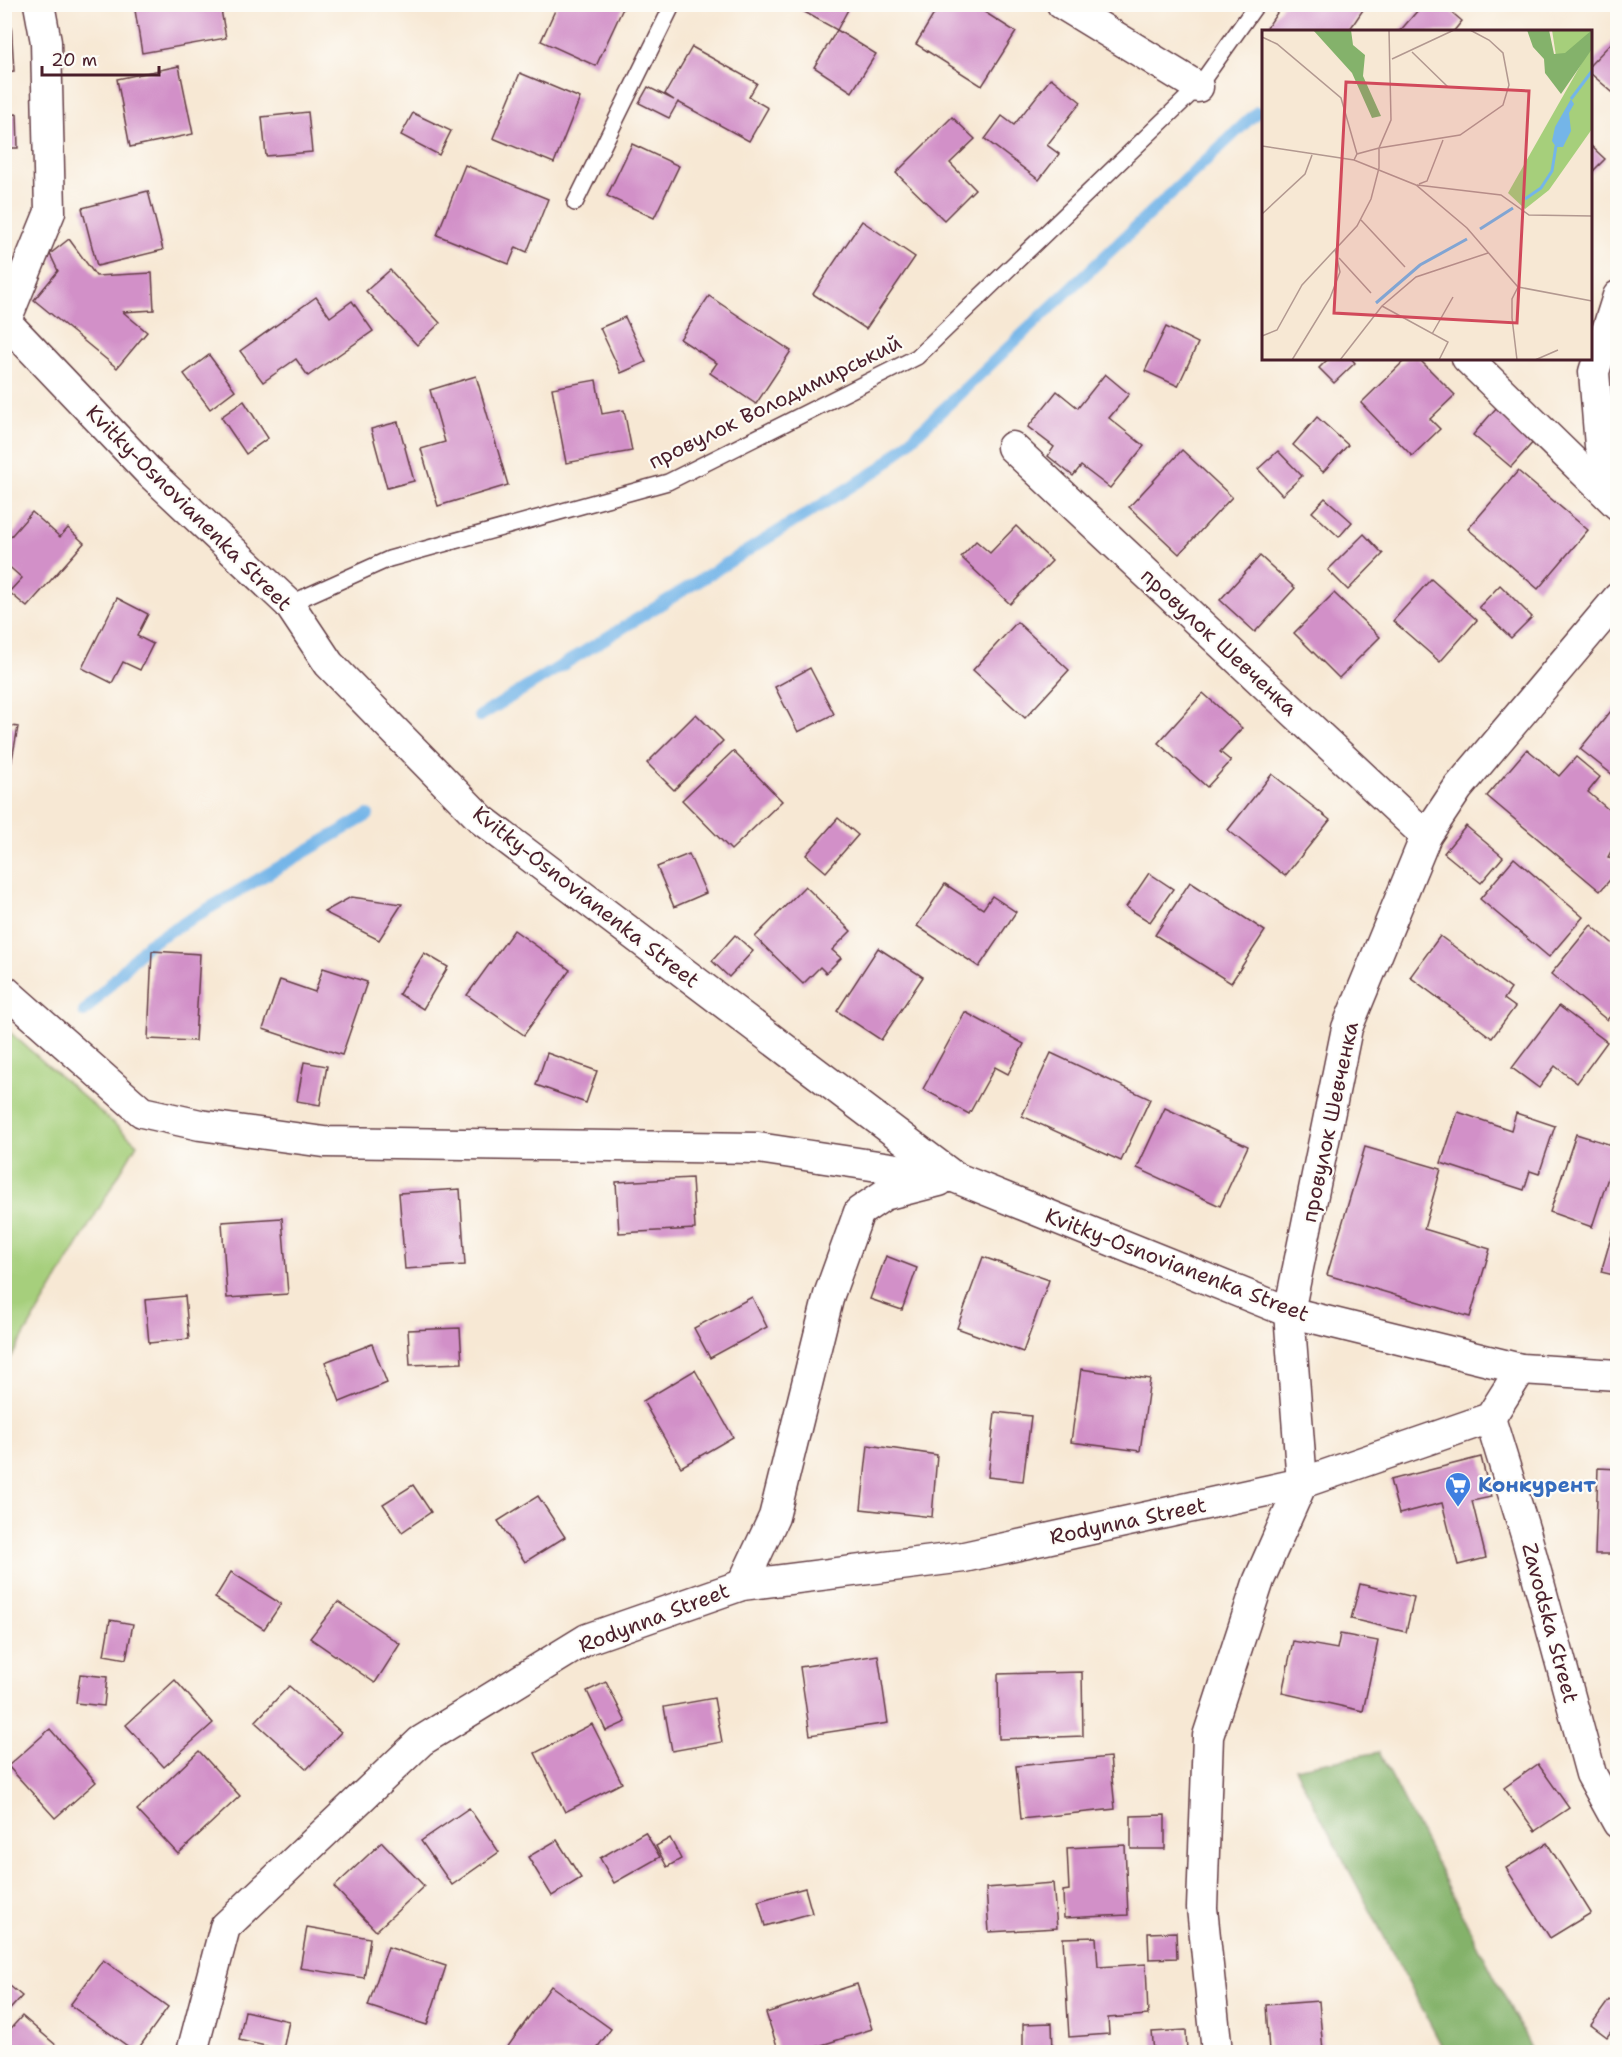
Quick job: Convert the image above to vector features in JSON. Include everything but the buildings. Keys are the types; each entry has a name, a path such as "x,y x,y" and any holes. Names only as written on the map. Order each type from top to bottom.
{"street":[{"path":"5,320 50,212 45,42 39,4"},
{"path":"1062,4 1198,87"},
{"path":"1617,296 1594,372 1600,446 1617,494"},
{"name":"Kvitky-Osnovianenka Street","path":"5,320 148,471 289,604 329,664 482,820 954,1177"},
{"path":"1469,360 1617,505"},
{"name":"провулок Шевченка","path":"1012,447 1426,836"},
{"name":"провулок Шевченка","path":"1302,1483 1289,1312 1347,1028 1426,836 1458,788 1617,598"},
{"name":"Kvitky-Osnovianenka Street","path":"4,990 142,1112 200,1125 324,1142 759,1148 954,1177 1289,1312 1521,1369 1617,1374"},
{"path":"742,1585 774,1517 830,1294 859,1212 884,1195 954,1177"},
{"path":"1490,1418 1521,1369"},
{"name":"Rodynna Street","path":"192,2052 225,1927 422,1741 587,1639 742,1585 964,1557 1302,1483 1490,1418"},
{"name":"Zavodska Street","path":"1490,1418 1526,1535 1591,1774 1617,1823"},
{"path":"1217,2052 1202,1908 1208,1736 1259,1580 1302,1483"}],"lane":[{"path":"575,203 673,4"},
{"name":"провулок Володимирський","path":"289,604 389,559 668,482 917,357 1198,87 1257,4"}],"green space":[{"path":"5,1028 137,1144 5,1368"},
{"path":"1379,1752 1533,2052 1445,2052 1295,1768"}],"waterway":[{"path":"480,716 881,468 1257,112"},
{"path":"84,1012 148,944 368,815"}],"place":[{"name":"Конкурент","path":"1458,1508"}]}
